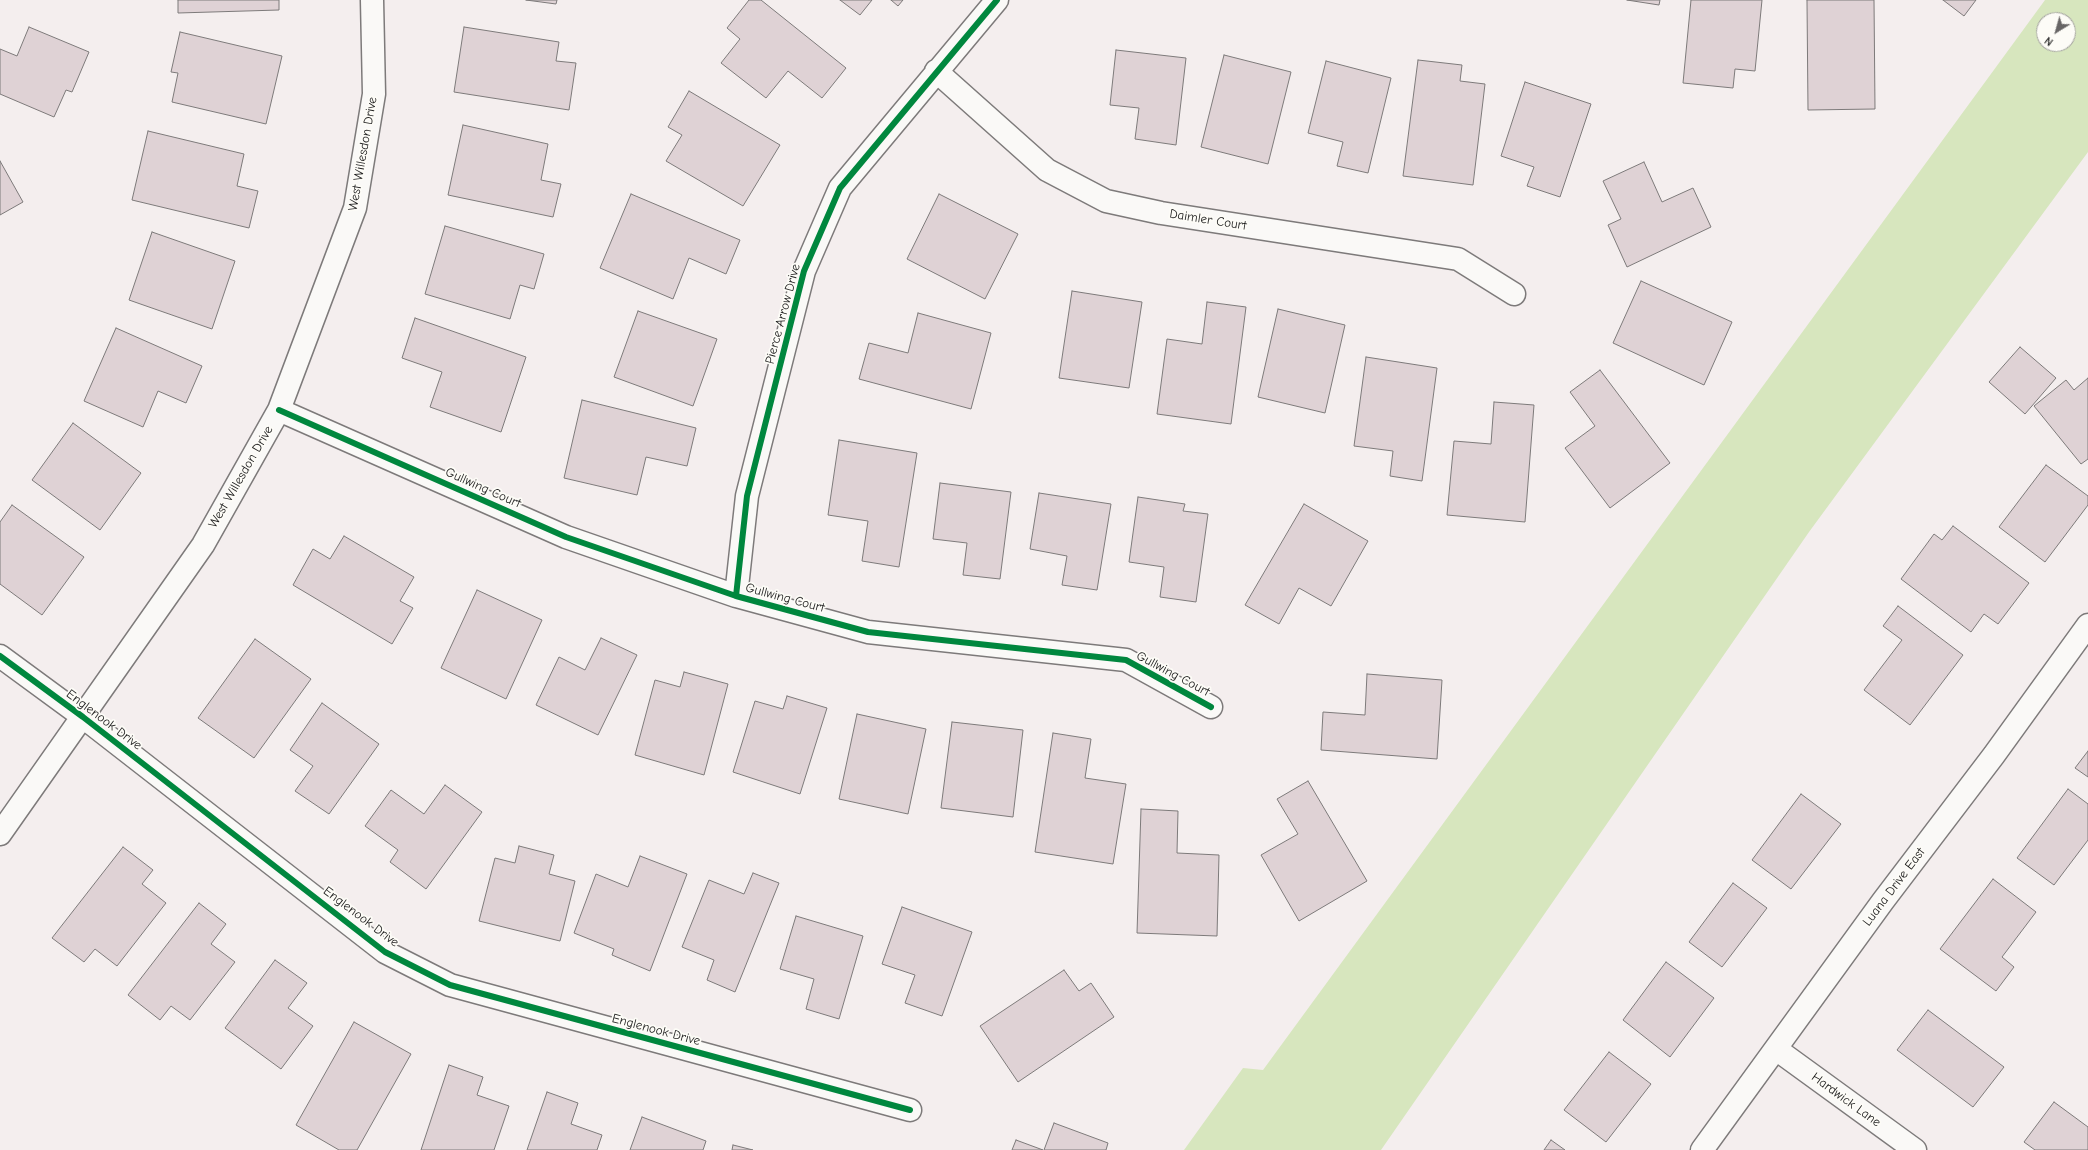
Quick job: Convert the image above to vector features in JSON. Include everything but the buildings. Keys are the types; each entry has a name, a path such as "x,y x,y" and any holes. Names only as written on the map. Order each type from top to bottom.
{"street":[{"name":"West Willesdon Drive","path":"0,834 203,545 279,410 355,208 374,94 372,0"},
{"name":"Pierce Arrow Drive","path":"736,596 747,496 804,271 840,188 936,71 997,0"},
{"name":"Daimler Court","path":"936,71 1047,170 1106,201 1161,213 1458,259 1514,294"},
{"name":"Gullwing Court","path":"279,410 566,537 736,596 868,632 1126,660 1211,707"},
{"name":"Luana Drive East","path":"1702,1150 1883,901 1994,755 2088,625"},
{"name":"Englenook Drive","path":"0,656 83,717 385,952 450,985 910,1110"},
{"name":"Hardwick Lane","path":"1776,1049 1915,1150"}],"green space":[{"path":"2045,0 2088,0 2088,152 1809,532 1381,1150 1184,1150 1243,1068 1263,1070 2036,12 2036,52 2076,52 2076,12 2036,12"}],"cycle path":[{"path":"736,596 747,496 804,271 840,188 997,0"},
{"path":"279,410 566,537 736,596 868,632 1126,660 1211,707"},
{"path":"0,656 83,717 385,952 450,985 910,1110"}]}
